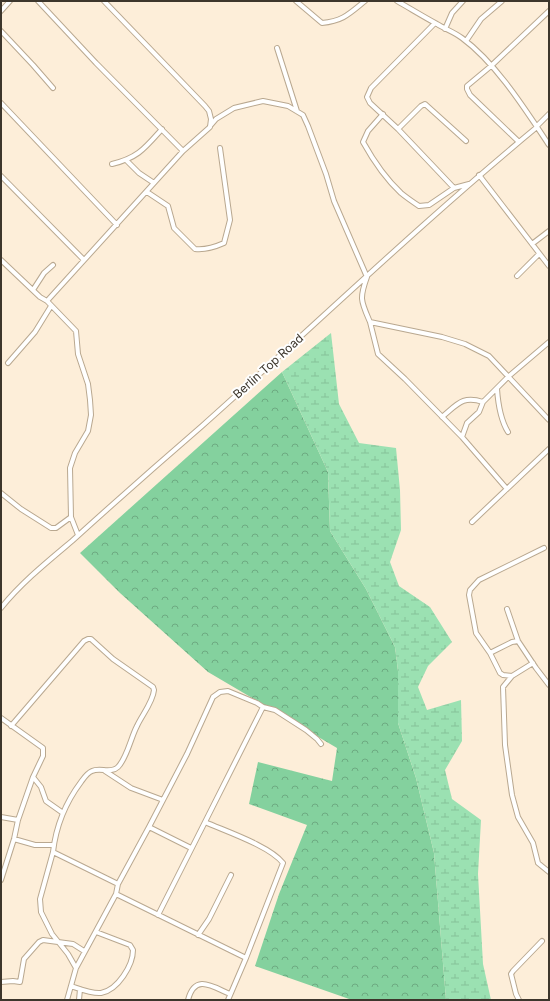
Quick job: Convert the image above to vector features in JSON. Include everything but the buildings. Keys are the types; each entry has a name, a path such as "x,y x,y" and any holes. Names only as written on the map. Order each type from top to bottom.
{"street":[{"path":"1,1 6,6"},
{"path":"1,11 10,1"},
{"path":"38,1 96,63 183,151"},
{"path":"104,1 209,111 211,119 210,127"},
{"path":"296,1 322,23 334,22 345,17 365,1"},
{"path":"397,1 466,41 491,66 514,94 549,145"},
{"path":"445,28 452,13 463,1"},
{"path":"466,41 482,19 502,1"},
{"path":"518,142 470,95 467,86 491,66 549,11"},
{"path":"435,23 371,88 367,97 370,103 398,129 454,188"},
{"path":"1,31 53,88"},
{"path":"277,48 297,112"},
{"path":"47,301 183,151 210,127 216,119 234,108 256,103 271,102 288,106 302,115 308,126 326,174 334,201 367,277 361,293 361,300 370,322 378,354 462,437 507,489"},
{"path":"1,103 117,224"},
{"path":"398,129 421,106 425,104 466,141"},
{"path":"383,114 368,131 363,142 374,160 401,192 419,206 429,205 454,188 469,184"},
{"name":"Berlin Top Road","path":"1,608 11,596 78,535 479,175 537,127 549,114"},
{"path":"112,164 127,161 142,151 162,129"},
{"path":"147,192 168,206 174,228 195,249 212,248 224,243 230,220 220,148"},
{"path":"127,161 139,173 154,183"},
{"path":"479,175 549,266"},
{"path":"1,176 84,260"},
{"path":"532,244 549,231"},
{"path":"517,276 539,254"},
{"path":"1,260 47,301 76,331 78,354 88,384 91,415 88,431 75,453 70,468 70,517 78,535"},
{"path":"33,290 44,273 53,265"},
{"path":"8,363 35,332 51,306"},
{"path":"370,322 442,337 465,344 488,356 509,376 549,420"},
{"path":"462,437 467,423 479,412 483,402 509,376 549,342"},
{"path":"497,389 498,404 508,432"},
{"path":"442,418 461,400 475,399 483,402"},
{"path":"472,522 549,450"},
{"path":"1,493 12,503 51,528 56,528 70,517"},
{"path":"512,676 503,675 500,673 490,653 476,633 469,595 470,590 479,580 544,548"},
{"path":"507,609 518,641 549,685"},
{"path":"11,726 84,641 89,639 153,687 154,690 151,700 137,726 121,764 116,769 93,770 86,775 72,794 63,813 54,845 40,899 41,912 52,934 68,954 76,968"},
{"path":"490,653 512,642 518,641"},
{"path":"533,663 512,676 503,687 504,745 512,795 518,817 533,843 538,863 549,872"},
{"path":"67,1000 76,968 84,951 116,894 118,884 187,754 213,697 220,692 228,692 257,703 263,707 275,710 306,730 321,744"},
{"path":"158,915 263,707"},
{"path":"1,718 43,748 44,751 18,820 14,839 1,880"},
{"path":"104,770 131,788 163,800"},
{"path":"33,777 41,787 46,801 63,813"},
{"path":"1,816 18,820"},
{"path":"205,822 246,839 269,852 283,863 228,1000"},
{"path":"149,827 191,848"},
{"path":"14,839 35,845 54,845"},
{"path":"53,852 118,884"},
{"path":"198,935 209,919 230,875"},
{"path":"116,894 246,958"},
{"path":"71,986 96,993 103,993 115,986 126,972 132,960 133,950 130,945 96,932"},
{"path":"1,982 20,982 24,959 39,942 48,940 58,943 73,944 84,951"},
{"path":"519,1000 511,974 542,941"},
{"path":"188,1000 191,990 202,984 207,984 230,994"},
{"path":"79,1000 80,989"}],"green space":[{"path":"331,333 339,404 359,443 396,448 400,490 401,530 390,562 399,586 430,607 452,642 428,666 418,687 427,710 461,700 462,741 445,770 452,799 481,820 478,874 483,964 491,1000 446,1000 434,853 416,778 398,723 398,671 395,647 366,589 330,531 328,472 282,372"},
{"path":"282,372 328,472 330,531 366,589 395,647 398,671 398,723 416,778 434,853 446,1000 352,1000 255,966 279,894 307,825 249,804 258,762 332,781 337,748 208,672 120,593 80,553"}]}
